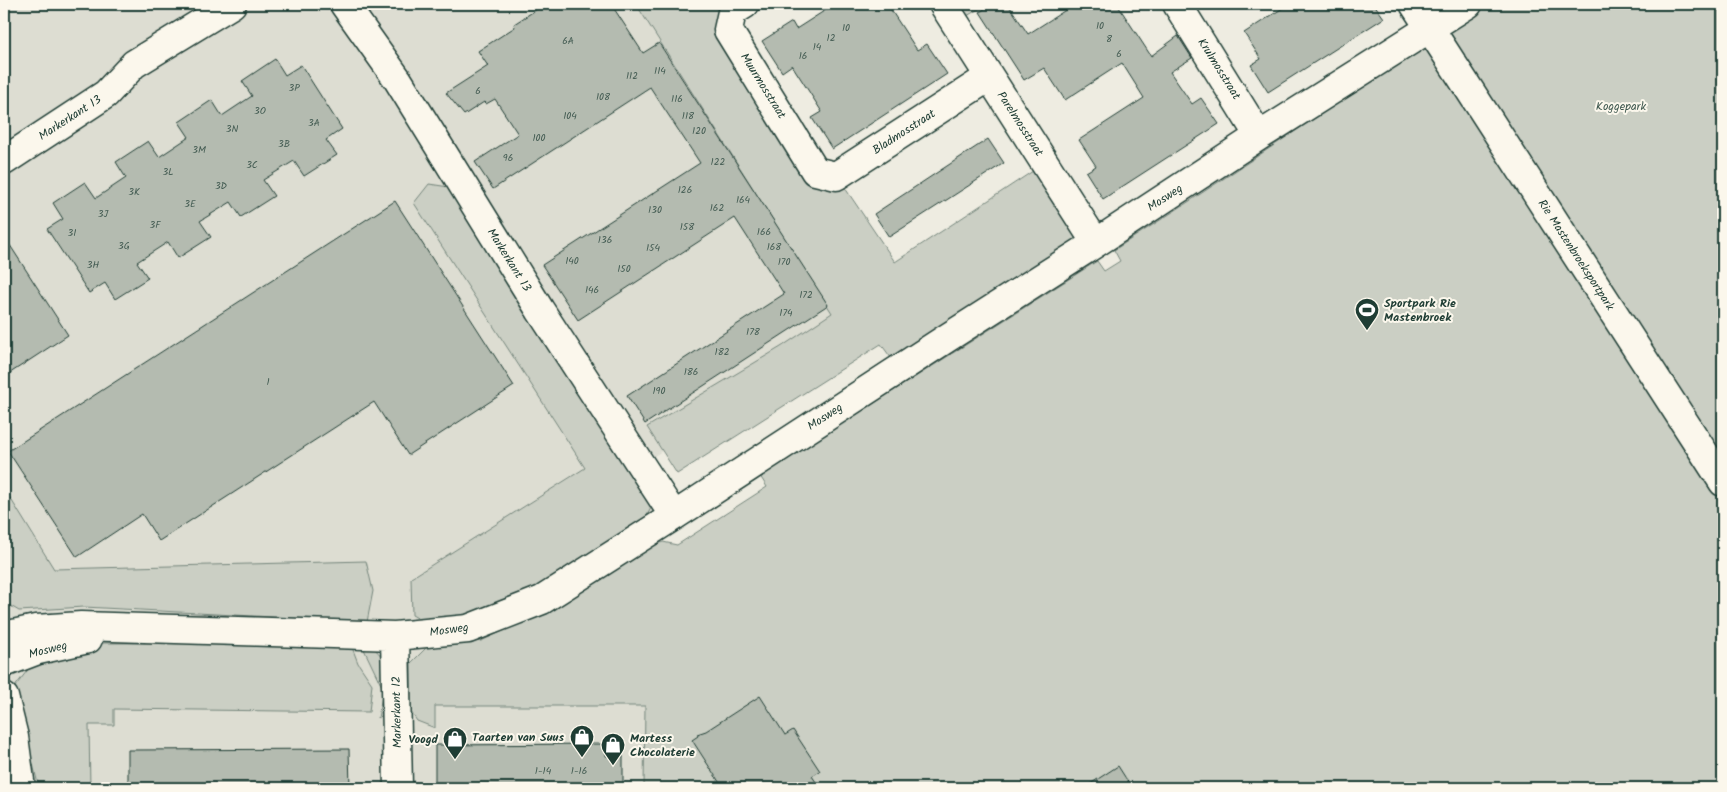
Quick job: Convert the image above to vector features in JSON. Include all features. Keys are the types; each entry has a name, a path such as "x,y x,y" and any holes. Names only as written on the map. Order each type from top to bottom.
{"street":[{"name":"Markerkant 13","path":"4,161 106,94 134,64 232,4"},
{"name":"Markerkant 13","path":"344,4 398,80 540,310 674,516"},
{"name":"Muurmosstraat","path":"745,4 732,12 728,30 815,172"},
{"name":"Parelmosstraat","path":"943,4 1096,243"},
{"name":"Krulmosstraat","path":"1177,4 1259,136"},
{"name":"Rie Mastenbroeksportpark","path":"1414,4 1723,482"},
{"name":"Mosweg","path":"4,636 36,630 81,626 395,636 468,629 542,600 1259,136 1468,4"},
{"name":"Bladmosstraat","path":"815,172 836,176 989,77"},
{"name":"Mosweg","path":"4,663 38,650 82,641 120,627"},
{"name":"Markerkant 12","path":"395,636 398,788"},
{"path":"4,697 14,737 21,788"}],"shaded area":[{"path":"4,4 655,4 847,336 638,466 674,516 560,569 645,706 645,788 4,788"}],"green space":[{"path":"636,4 722,4 717,13 718,27 816,183 829,188 843,185 895,262 1036,169 1082,242 894,362 881,344 677,474 647,427 781,347 832,313"},
{"path":"959,4 987,4 967,16"},
{"name":"Sportpark Rie Mastenbroek","path":"1478,4 1723,4 1723,788 644,788 645,706 435,706 435,728 417,721 411,712 411,663 429,645 481,641 544,612 646,549 663,542 677,545 767,487 760,476 1097,261 1104,271 1120,261 1114,250 1424,47 1433,60 1456,46 1443,25"},
{"path":"429,184 449,187 645,488 651,508 643,523 534,594 471,619 428,624 412,615 411,578 585,468 414,203"},
{"path":"4,488 54,569 366,561 373,591 367,622 84,607 19,611 4,602"},
{"path":"350,642 358,663 372,684 369,712 114,709 114,725 89,725 90,788 39,788 14,688 36,659 101,643"},
{"path":"361,643 372,646 387,662 389,711 378,718 383,689"}],"building":[{"path":"545,4 611,4 643,53 659,43 828,305 645,424 627,396 784,294 735,218 578,320 542,265 700,163 650,87 493,189 475,162 518,134 495,99 486,104 484,102 464,115 446,93 488,66 478,51 515,27 514,24"},
{"path":"835,4 887,4 917,50 927,44 947,74 832,149 812,118 822,112 792,65 782,72 762,41 792,22 796,29"},
{"path":"992,4 1008,4 1028,34 1075,4 1117,4 1151,56 1178,36 1192,58 1170,72 1192,104 1201,98 1219,124 1103,199 1086,172 1096,166 1079,140 1144,98 1122,63 1065,100 1044,68 1024,80 980,12"},
{"path":"1289,4 1374,4 1384,18 1268,92 1251,65 1261,59 1244,33"},
{"path":"275,59 285,75 301,65 342,129 326,140 337,155 304,176 294,161 263,180 274,196 241,217 231,202 200,221 211,237 178,258 168,242 137,262 148,278 115,299 105,283 89,293 47,229 63,219 53,203 85,182 96,198 126,178 116,162 148,141 159,157 189,137 179,122 212,100 222,116 252,96 242,81"},
{"path":"988,139 1004,163 889,237 874,214"},
{"path":"395,201 514,386 408,455 374,402 159,541 142,514 77,557 8,451"},
{"path":"4,236 68,335 4,377"},
{"path":"760,696 785,735 793,730 820,771 812,776 820,788 723,788 692,740 698,736 697,734 706,731"},
{"path":"606,744 606,756 623,756 623,788 469,788 469,786 435,786 435,745"},
{"path":"349,749 350,788 128,788 128,750"},
{"path":"1118,766 1132,788 1084,788"}],"place":[{"name":"Sportpark Rie Mastenbroek","path":"1367,331"},
{"name":"Taarten van Suus","path":"582,758"},
{"name":"Voogd","path":"455,760"},
{"name":"Martess Chocolaterie","path":"613,766"}],"park label":[{"name":"Koggepark","path":"1621,106"}]}
